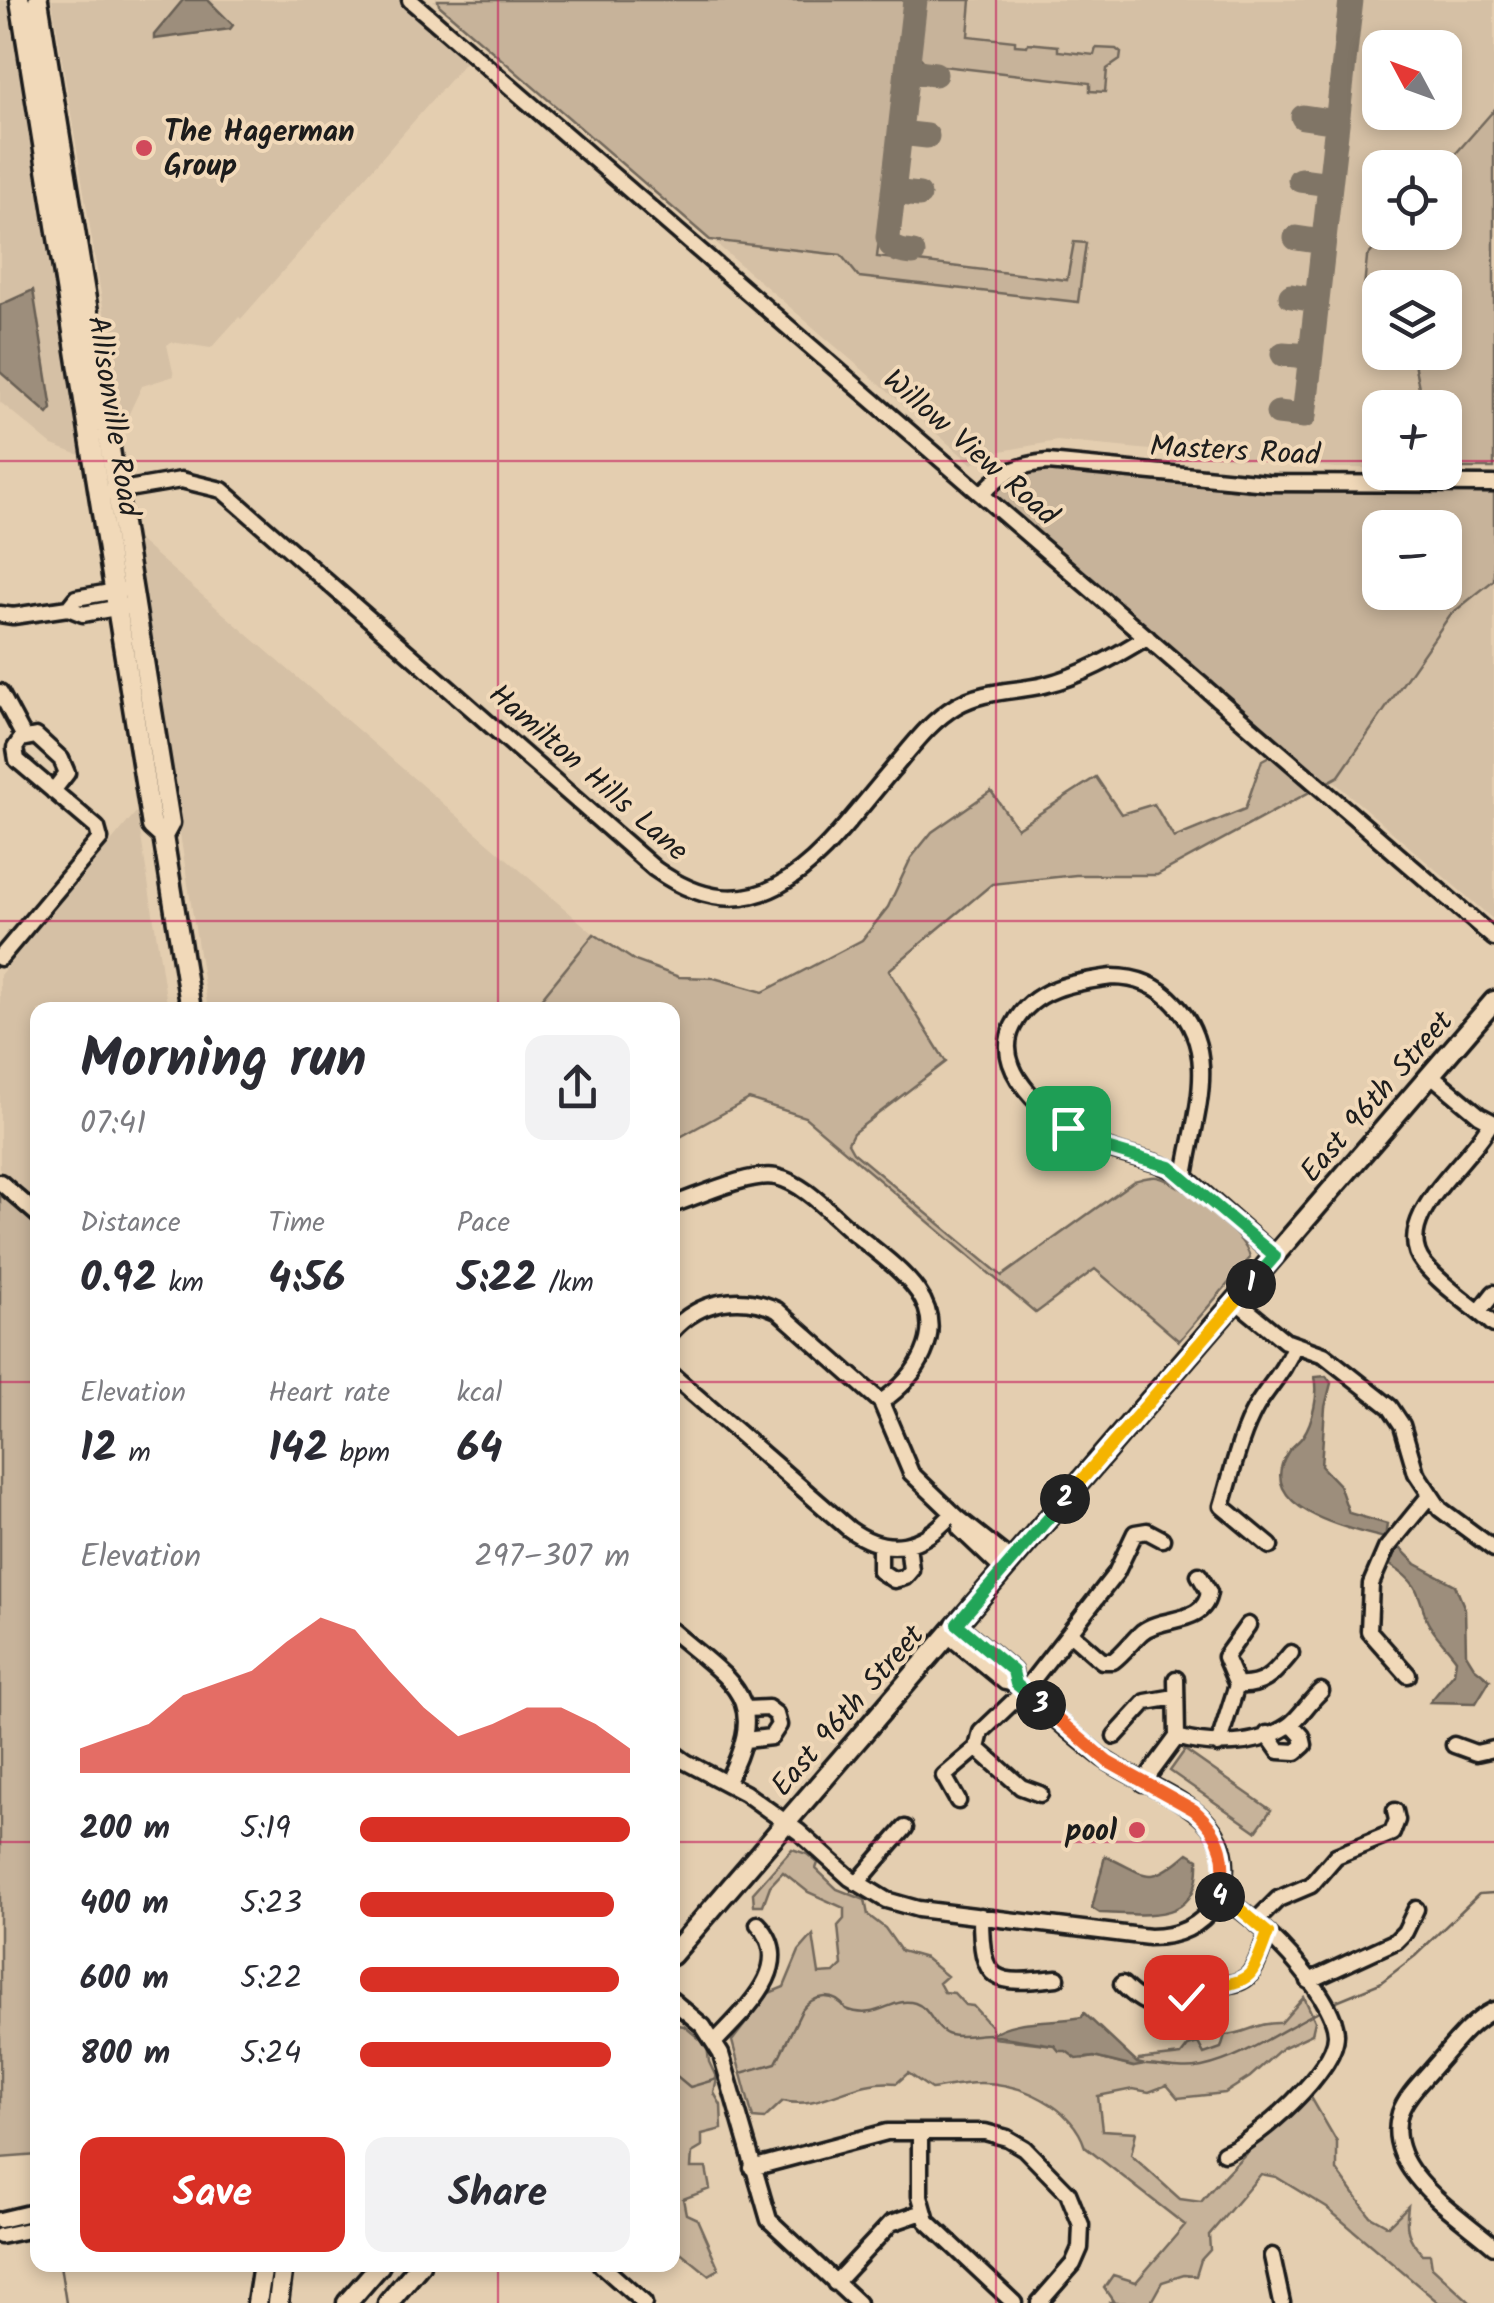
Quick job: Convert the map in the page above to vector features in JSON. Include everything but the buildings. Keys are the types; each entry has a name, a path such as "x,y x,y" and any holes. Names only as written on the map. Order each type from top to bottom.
{"main road":[{"name":"Allisonville Road","path":"20,0 108,493"},
{"name":"Allisonville Road","path":"38,0 124,598 152,826 163,836 190,1002"},
{"name":"East 96th Street","path":"680,1946 1494,1001"},
{"path":"257,2303 262,2272"},
{"path":"278,2303 282,2272"},
{"path":"346,2303 374,2272"},
{"path":"360,2303 386,2272"},
{"path":"388,2303 414,2272"}],"street":[{"name":"Willow View Road","path":"410,0 1494,938"},
{"name":"Masters Road","path":"983,493 1016,468 1048,462 1267,482 1494,484"},
{"name":"Hamilton Hills Lane","path":"108,493 182,480 222,490 655,869 694,892 728,899 771,892 803,872 916,740 956,706 973,696 1079,674 1147,637"},
{"path":"0,614 13,616 68,608 76,598 124,598"},
{"path":"0,692 24,737"},
{"path":"0,958 100,840 97,828 53,791 14,755 24,737 36,736 64,763 67,774 53,791"},
{"path":"1185,1177 1203,1084 1192,1025 1176,1004 1149,984 1112,977 1068,984 1028,1006 1010,1031 1009,1055 1020,1080 1042,1107 1079,1136 1159,1162 1185,1177 1275,1256"},
{"path":"1430,1074 1492,1122 1478,1145 1425,1206 1415,1228 1416,1247 1424,1264 1494,1325"},
{"path":"680,1202 766,1176 792,1182 908,1280 927,1308 928,1344 910,1376 880,1402"},
{"path":"0,1182 30,1208"},
{"path":"1479,1312 1494,1294"},
{"path":"680,1325 698,1310 734,1300 777,1310 880,1402 911,1474 955,1516 961,1530 1007,1565"},
{"path":"1236,1301 1294,1346 1324,1355 1390,1407 1399,1420 1416,1473 1430,1494 1447,1516 1493,1545"},
{"path":"1270,1546 1222,1506 1241,1441 1257,1406 1283,1372 1294,1346"},
{"path":"680,1383 849,1529 880,1545 908,1544 955,1516"},
{"path":"1408,1675 1369,1631 1370,1588 1390,1543 1430,1494"},
{"path":"958,1801 944,1776 978,1748 981,1732 1070,1634 1116,1573 1131,1537 1143,1531 1162,1538"},
{"path":"880,1545 880,1571 894,1580 911,1570 908,1544"},
{"path":"1070,1634 1102,1661 1113,1662 1148,1628 1187,1618 1206,1605 1209,1589 1199,1575"},
{"path":"1218,1745 1237,1685 1225,1657 1248,1625"},
{"path":"680,1757 786,1823 857,1883 898,1904 1158,1938 1191,1928 1205,1917 1220,1897 1225,1863 1214,1831 1194,1810 1100,1756 1020,1687 1005,1682 952,1630"},
{"path":"680,1638 730,1680 746,1709 745,1740 726,1783"},
{"path":"1237,1685 1254,1686 1268,1680 1290,1653"},
{"path":"1143,1783 1177,1737 1176,1679"},
{"path":"1177,1737 1218,1745 1268,1734 1290,1724 1322,1691"},
{"path":"1115,1736 1139,1707 1154,1700 1175,1698"},
{"path":"745,1740 771,1738 779,1725 776,1714 768,1708 746,1709"},
{"path":"1268,1734 1281,1752 1296,1752 1304,1746 1304,1740 1290,1724"},
{"path":"1454,1746 1476,1754 1494,1749"},
{"path":"978,1748 1021,1786 1040,1794"},
{"path":"1255,1922 1278,1899 1312,1885 1336,1856 1390,1835 1397,1822 1394,1811"},
{"path":"857,1883 905,1828"},
{"path":"1220,1897 1234,1904 1295,1959 1335,2024 1334,2051 1296,2098 1259,2135 1224,2153"},
{"path":"1309,1981 1396,1941 1416,1910"},
{"path":"981,1916 982,1953 995,1975 1005,1982 1017,1983 1057,1978"},
{"path":"715,2042 771,1972 771,1943 758,1924"},
{"path":"1122,1984 1145,2001 1164,2005 1203,1987 1239,1982 1252,1971 1268,1933"},
{"path":"680,2006 700,2022 715,2042 762,2207 771,2224 858,2303"},
{"path":"1494,2010 1467,2029 1410,2094 1400,2114 1398,2142 1413,2175 1494,2246"},
{"path":"920,2132 923,2212 937,2233 1014,2303"},
{"path":"752,2168 875,2135 984,2132 1016,2142 1070,2196 1079,2216 1081,2237 1073,2264 1040,2303"},
{"path":"835,2283 891,2223 923,2212"},
{"path":"0,2220 30,2213"},
{"path":"0,2236 30,2230"},
{"path":"1272,2256 1282,2303"},
{"path":"610,2272 644,2303"}],"shaded area":[{"path":"0,0 11,0 85,457 52,445 0,402"},
{"path":"52,0 401,0 469,58 241,319 211,348 171,342 167,345 174,376 142,386 123,426"},
{"path":"183,0 208,0 233,25 230,29 154,39"},
{"path":"433,0 1494,0 1494,110 1459,150 1362,150 1362,250 1373,250 1367,257 1366,270 1362,270 1362,370 1417,370 1420,390 1362,390 1362,468 1057,441 1001,451 972,464"},
{"path":"438,0 906,0 877,257 1067,280 1074,242 1086,243 1078,302 859,277 841,255 710,240 439,5"},
{"path":"924,0 971,0 968,36 1015,41 1015,45 1058,46 1058,51 1094,55 1096,48 1116,49 1121,53 1120,60 1107,69 1105,92 1090,91 1090,83 926,64 918,55"},
{"path":"1494,110 1494,468 1462,468 1462,390 1420,390 1415,370 1462,370 1462,270 1366,270 1367,257 1373,250 1462,250 1462,150 1459,150"},
{"path":"33,290 52,409 48,414 0,372 0,305"},
{"path":"1046,469 1248,491 1494,493 1494,580 1462,605 1462,510 1362,510 1362,610 1456,610 1339,776 1157,875 1076,875 992,884 889,970 946,1062 853,1133 848,1143 853,1152 1002,1276 1134,1181 1157,1177 1181,1188 1225,1223 1250,1258 1179,1341 1095,1269 1036,1313 805,1117 749,1099 680,1137 680,1002 539,1002 594,934 635,961 679,977 714,978 763,992 862,940 888,907 911,858 932,832 991,791 1017,828 1096,777 1121,814 1154,804 1174,838 1245,809 1262,760 1282,749 992,495 1009,478"},
{"path":"137,539 594,934 539,1002 207,1002 134,545"},
{"path":"1494,580 1494,920 1332,780 1339,776 1450,615 1462,610 1462,605"},
{"path":"137,811 167,1002 30,1002 30,1198 0,1170 0,975"},
{"path":"0,1192 30,1219 30,2156 0,2158"},
{"path":"1326,1376 1331,1383 1325,1407 1321,1466 1339,1485 1349,1513 1387,1524 1385,1538 1310,1513 1283,1488 1280,1471 1312,1415 1315,1377"},
{"path":"1397,1545 1416,1564 1455,1585 1465,1609 1466,1654 1490,1680 1476,1703 1430,1702 1454,1673 1456,1659 1428,1623 1415,1587 1390,1565"},
{"path":"1185,1750 1271,1810 1256,1831 1170,1771"},
{"path":"792,1849 818,1863 816,1869 837,1889 865,1900 868,1915 885,1928 901,1951 925,1958 947,1976 939,1983 944,1992 954,1993 965,2005 973,2006 991,2026 994,2038 1054,2045 1085,2059 1094,2057 1133,2067 1139,2060 1181,2055 1188,2046 1198,2043 1204,2054 1221,2048 1225,2035 1281,2023 1304,1997 1315,2021 1312,2034 1282,2048 1250,2077 1225,2093 1178,2098 1167,2085 1149,2092 1133,2089 1098,2096 1102,2130 1136,2132 1131,2155 1180,2199 1201,2202 1308,2092 1337,2142 1337,2170 1370,2216 1388,2226 1408,2206 1407,2226 1413,2243 1422,2254 1430,2254 1432,2267 1471,2303 1439,2303 1327,2208 1276,2177 1261,2174 1209,2235 1210,2250 1201,2260 1196,2276 1184,2275 1162,2282 1154,2303 1108,2303 1113,2301 1104,2288 1113,2275 1136,2282 1185,2225 1085,2147 1078,2132 1057,2108 1011,2087 978,2083 931,2089 908,2073 897,2083 865,2085 811,2102 783,2101 764,2119 753,2118 732,2041 769,1993 784,1987 799,1951 813,1935 819,1974 834,1973 842,1965 838,1926 844,1919 844,1908 808,1892 783,1872 770,1886 763,1905 754,1905 753,1893"},
{"path":"1188,1853 1198,1859 1197,1881 1191,1896 1181,1906 1152,1914 1100,1913 1092,1908 1105,1856 1148,1875 1164,1871"},
{"path":"1084,2013 1137,2063 1145,2065 1134,2067 1094,2057 1077,2059 1054,2045 991,2035 1010,2026 1082,2017"},
{"path":"680,2025 707,2045 717,2079 714,2093 721,2105 722,2129 702,2134 702,2147 692,2153 691,2168 706,2168 710,2189 683,2199 686,2214 697,2219 719,2269 709,2275 680,2252"}],"waterway":[{"path":"1334,2002 1380,1983 1415,1956 1479,1894 1494,1893"},
{"path":"741,2073 776,2063 802,2010 824,1997 836,2000 846,2009 867,2013 899,2003 915,2003 945,2033 990,2034"},
{"path":"1147,2065 1188,2069 1217,2063 1317,2012"},
{"path":"680,2079 690,2087 717,2079"},
{"path":"61,2272 66,2303"}],"taxiway":[{"path":"913,253 894,248 888,237 915,0"},
{"path":"1278,413 1304,416 1351,0"},
{"path":"907,71 935,74"},
{"path":"1303,117 1337,122"},
{"path":"900,133 927,136"},
{"path":"1300,180 1330,184"},
{"path":"893,192 919,195"},
{"path":"1296,238 1323,242"},
{"path":"1291,296 1316,300"},
{"path":"1283,354 1310,356"}],"place":[{"name":"The Hagerman Group","path":"144,148"},
{"name":"pool","path":"1137,1830"}],"route":[{"path":"1068,1128 1103,1147 1170,1167 1275,1256 957,1624 1013,1671 1016,1684 1100,1756 1194,1810 1214,1831 1225,1863 1220,1897 1268,1933 1252,1971 1244,1979 1203,1987 1186,1997"}]}
